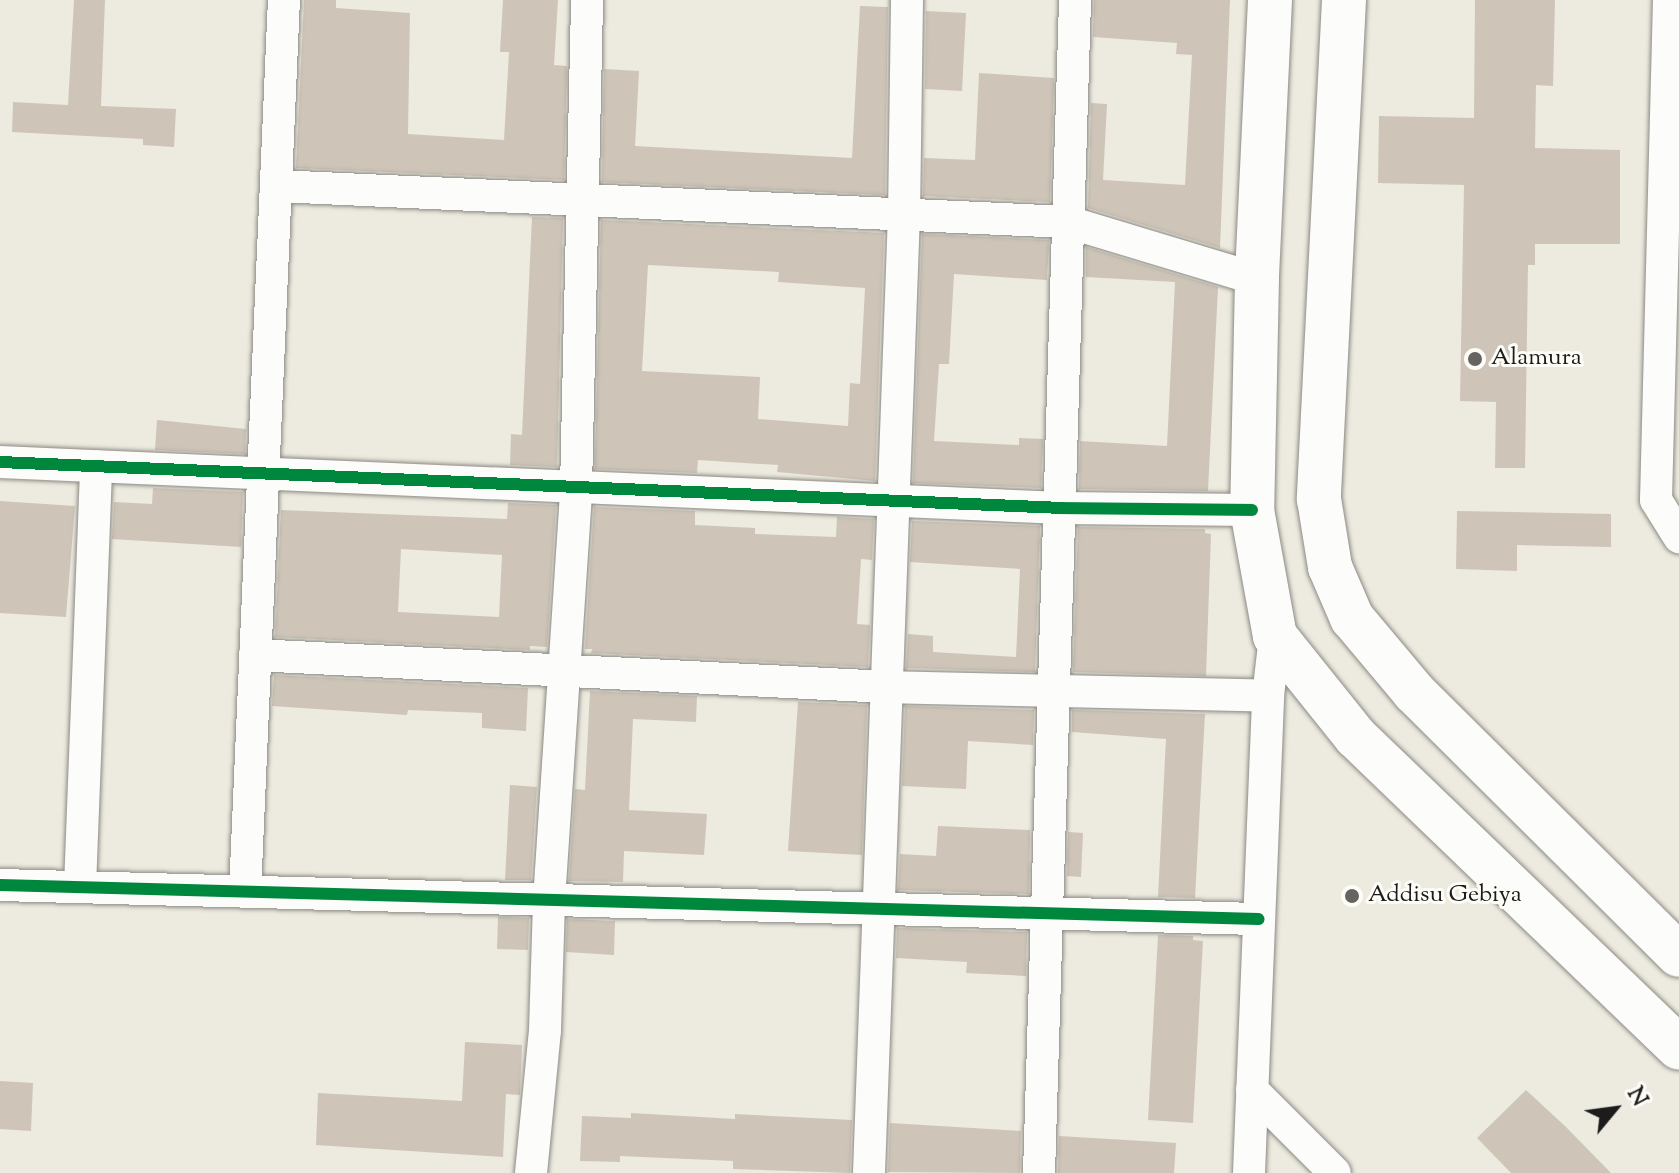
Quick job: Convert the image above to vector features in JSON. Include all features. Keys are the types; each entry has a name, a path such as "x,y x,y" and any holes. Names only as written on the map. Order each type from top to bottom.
{"main road":[{"path":"1270,0 1257,279 1252,510 1275,636 1356,737 1679,1048"},
{"path":"1344,0 1319,499 1330,567 1352,618 1414,692 1679,955"}],"street":[{"path":"245,892 284,0"},
{"path":"531,1173 545,1030 549,900 576,489 587,0"},
{"path":"869,1173 891,500 904,216 907,0"},
{"path":"1039,1173 1075,0"},
{"path":"1669,0 1670,228 1656,500 1679,537"},
{"path":"277,186 1068,222 1257,279"},
{"path":"0,462 1061,508 1252,510"},
{"path":"80,887 96,466"},
{"path":"1249,1173 1268,696 1275,636"},
{"path":"255,655 886,687 1268,696"},
{"path":"0,885 1259,919"},
{"path":"1252,1090 1335,1173"}],"building":[{"path":"74,0 105,0 101,106 176,109 174,147 143,145 143,139 12,132 13,102 68,105"},
{"path":"304,0 336,0 336,8 410,13 408,134 504,140 509,52 500,52 503,0 558,0 554,65 567,66 564,180 296,168"},
{"path":"1094,0 1230,0 1220,248 1088,208 1091,103 1107,104 1103,180 1185,185 1192,55 1176,54 1177,43 1093,37"},
{"path":"1475,0 1555,0 1553,86 1536,85 1535,148 1620,150 1620,244 1535,244 1535,265 1528,265 1525,468 1495,468 1496,402 1460,401 1464,185 1378,183 1379,116 1474,118"},
{"path":"860,6 888,7 885,195 602,182 604,69 639,71 635,146 852,158"},
{"path":"926,11 966,13 962,91 925,89"},
{"path":"979,73 1054,78 1050,202 923,196 924,158 975,160"},
{"path":"532,217 563,218 557,467 510,465 511,434 522,435"},
{"path":"601,220 884,233 875,481 777,472 778,465 698,460 697,473 595,469","holes":["648,265 779,272 778,282 865,288 860,384 850,383 848,426 758,419 760,377 642,371"]},
{"path":"922,234 1049,240 1047,280 954,274 949,364 939,364 934,441 1019,445 1019,438 1043,439 1041,488 913,483"},
{"path":"1086,247 1218,287 1208,491 1079,489 1080,441 1167,446 1175,282 1086,277"},
{"path":"157,420 246,429 245,454 155,450"},
{"path":"153,488 243,492 241,547 112,539 114,502 152,504"},
{"path":"0,501 75,506 66,617 0,613"},
{"path":"508,503 556,505 547,647 530,646 530,650 275,637 281,510 507,519","holes":["401,549 502,555 499,617 398,612"]},
{"path":"594,507 695,511 695,525 755,528 755,534 836,537 837,517 874,519 872,560 861,559 857,624 870,625 868,667 591,653 592,649 585,649"},
{"path":"1457,511 1611,514 1611,547 1517,545 1517,571 1456,569"},
{"path":"912,521 1040,526 1035,672 906,668 908,634 933,636 933,652 1016,657 1020,569 910,562"},
{"path":"1078,527 1205,529 1205,533 1211,534 1206,676 1073,672"},
{"path":"274,675 528,688 526,731 482,728 482,713 408,710 407,715 272,706"},
{"path":"590,691 697,696 696,722 633,719 629,810 707,814 704,855 624,851 623,882 569,881 575,789 585,790"},
{"path":"798,702 867,705 862,855 788,851"},
{"path":"905,706 1034,710 1033,745 968,741 966,789 902,786"},
{"path":"1072,710 1205,714 1195,898 1158,897 1166,739 1072,732"},
{"path":"510,785 537,787 531,880 505,880"},
{"path":"938,826 1030,830 1029,894 898,890 900,854 936,856"},
{"path":"1068,832 1083,833 1081,877 1067,876"},
{"path":"498,917 529,918 528,950 497,949"},
{"path":"567,919 615,921 614,955 566,952"},
{"path":"897,928 1027,932 1026,976 966,973 967,962 896,958"},
{"path":"1158,935 1193,936 1193,940 1203,941 1193,1123 1148,1120"},
{"path":"465,1042 522,1045 520,1095 506,1094 503,1157 316,1145 318,1093 462,1101"},
{"path":"0,1081 33,1083 31,1131 0,1129"},
{"path":"1526,1090 1611,1173 1511,1173 1477,1138"},
{"path":"631,1113 735,1119 735,1114 852,1120 850,1173 733,1169 733,1161 620,1156 620,1162 580,1161 582,1116 631,1118"},
{"path":"890,1123 1021,1131 1020,1173 888,1172"},
{"path":"1059,1136 1176,1143 1174,1173 1058,1173"}],"cycle path":[{"path":"0,462 1061,508 1252,510"},
{"path":"0,885 1259,919"}],"place":[{"name":"Alamura","path":"1475,359"},
{"name":"Addisu Gebiya","path":"1352,896"}]}
